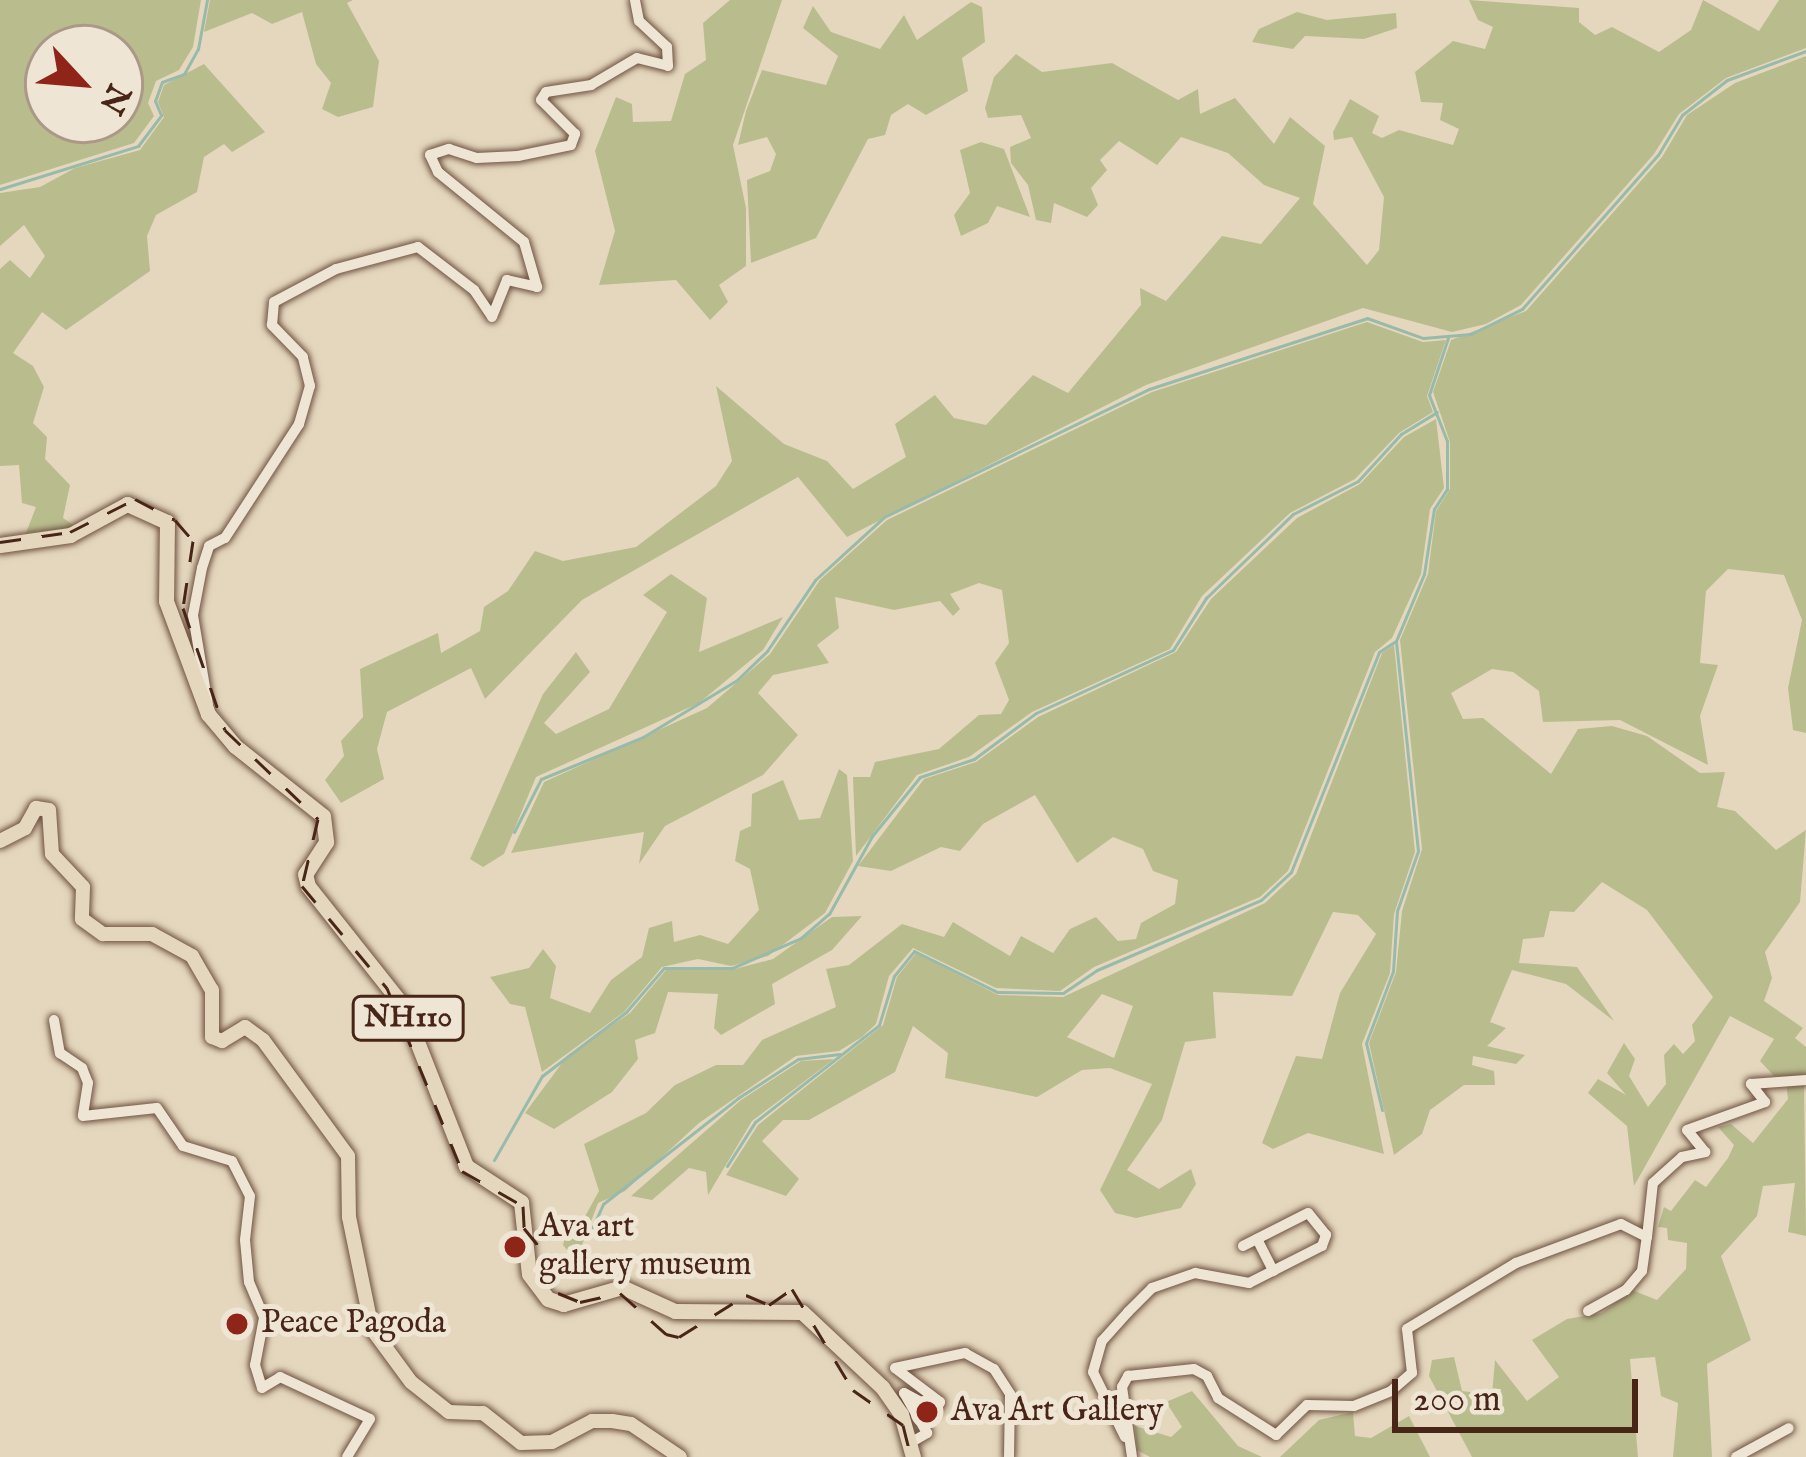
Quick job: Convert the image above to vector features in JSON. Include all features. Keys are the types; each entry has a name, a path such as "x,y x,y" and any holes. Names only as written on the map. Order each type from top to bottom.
{"highway":[{"name":"NH110","path":"0,545 70,535 127,504 158,512 172,537 166,602 208,714 235,746 323,815 326,842 305,874 308,886 403,1006 466,1166 521,1202 529,1274 548,1299 563,1304 622,1287 675,1311 802,1312 882,1387 912,1450"}],"main road":[{"path":"0,842 25,828 36,808 50,810 52,854 59,871 83,887 82,919 103,934 152,934 192,956 212,989 212,1037 222,1041 245,1027 263,1040 348,1156 349,1217 372,1329 411,1382 449,1412 483,1413 520,1443 552,1442 592,1421 612,1421 631,1424 680,1457"}],"street":[{"path":"208,714 193,615 202,568 209,546 225,538 299,424 310,386 303,357 272,325 274,302 335,269 418,247 474,290 492,316 507,280 537,287 524,242 438,172 430,155 449,149 477,158 518,156 571,146 575,134 541,100 546,92 591,85 638,58 668,66 667,47 639,21 635,0"},
{"path":"54,1020 60,1053 82,1068 88,1083 83,1116 157,1108 184,1145 232,1161 250,1196 245,1240 249,1282 264,1318 255,1365 262,1388 280,1378 370,1419 347,1457"},
{"path":"1588,1310 1626,1290 1642,1271 1653,1183 1682,1157 1705,1152 1687,1130 1765,1102 1751,1084 1806,1080"},
{"path":"1130,1457 1121,1424 1093,1372 1102,1341 1152,1288 1195,1274 1249,1283 1322,1246 1326,1235 1308,1213 1243,1246"},
{"path":"1130,1457 1122,1387 1128,1376 1194,1370 1208,1376 1218,1398 1276,1435 1307,1405 1354,1406 1404,1385 1415,1360 1407,1329 1493,1272 1621,1224 1647,1237"},
{"path":"1257,1239 1273,1271"},
{"path":"912,1450 927,1433 904,1393 936,1410 940,1402 895,1368 965,1353 994,1369 1010,1394 1010,1457"},
{"path":"1736,1457 1789,1429"}],"green space":[{"path":"0,0 201,0 193,47 179,70 156,81 148,103 154,116 144,130 144,24 24,24 24,144 131,144 0,185"},
{"path":"210,0 353,0 347,3 379,61 373,107 338,117 322,109 331,83 316,64 302,12 272,24 252,13 204,32"},
{"path":"730,0 782,0 733,145 746,208 746,266 719,285 728,302 710,320 676,280 599,285 615,231 595,151 616,97 632,104 633,122 671,121 685,74 706,60 703,23"},
{"path":"1469,0 1579,8 1579,22 1595,35 1612,27 1659,52 1691,30 1703,0 1759,31 1779,0 1806,0 1806,48 1726,78 1679,114 1654,154 1521,305 1486,324 1452,332 1363,308 1146,385 847,537 798,477 582,600 485,699 471,668 387,712 377,749 384,779 341,803 325,780 344,756 341,741 363,717 360,669 438,633 441,653 480,631 484,607 508,591 535,551 563,561 636,547 716,486 732,461 716,386 784,444 827,461 853,489 906,457 895,424 935,395 954,418 986,425 1033,375 1068,393 1141,305 1140,288 1166,301 1222,236 1261,244 1300,198 1264,185 1228,153 1181,137 1157,165 1119,141 1100,160 1107,170 1091,188 1098,205 1087,217 1054,203 1051,223 1036,220 1028,185 1011,163 1010,147 1031,138 1021,115 988,118 985,108 994,77 1016,54 1042,72 1112,63 1178,100 1198,89 1200,114 1235,98 1274,144 1290,117 1325,146 1313,204 1367,265 1379,250 1384,197 1352,137 1334,140 1333,132 1350,99 1379,116 1372,133 1382,138 1399,130 1453,145 1459,129 1440,120 1443,103 1421,102 1415,72 1453,41 1485,49 1493,27 1478,20"},
{"path":"971,2 982,7 985,42 962,58 968,91 926,115 908,104 891,115 885,135 868,139 816,238 751,263 747,180 770,171 776,154 767,137 738,145 746,111 762,70 826,85 838,56 803,28 813,6 831,32 880,49 904,15 917,40"},
{"path":"1297,12 1327,20 1396,13 1397,28 1364,39 1305,36 1293,49 1252,42 1259,29"},
{"path":"1806,56 1806,733 1793,730 1788,688 1802,620 1784,575 1728,569 1706,591 1700,663 1718,665 1700,716 1708,765 1620,720 1543,722 1539,691 1513,672 1492,669 1451,693 1463,719 1483,718 1551,774 1578,729 1612,726 1647,736 1700,773 1725,772 1717,807 1735,811 1776,850 1806,830 1800,902 1765,952 1772,978 1764,1001 1803,1028 1795,1038 1806,1047 1806,1077 1774,1076 1760,1061 1774,1039 1730,1016 1634,1186 1627,1126 1588,1093 1598,1079 1626,1095 1607,1073 1624,1043 1635,1059 1629,1076 1648,1107 1666,1084 1664,1055 1674,1044 1683,1054 1695,1041 1692,1025 1713,997 1647,910 1602,882 1574,912 1550,911 1544,937 1523,939 1519,963 1577,967 1614,1021 1566,984 1512,970 1490,1022 1506,1028 1487,1046 1525,1055 1516,1064 1473,1056 1472,1065 1494,1071 1495,1085 1464,1085 1430,1110 1422,1134 1394,1155 1369,1043 1396,972 1402,911 1422,849 1400,640 1428,574 1436,511 1450,489 1450,442 1433,392 1451,340 1526,311 1662,157 1687,115 1735,83"},
{"path":"204,64 265,132 232,152 224,144 204,157 197,192 156,215 147,236 150,271 66,330 42,312 13,353 33,366 44,387 33,423 47,437 45,459 70,485 63,518 76,527 26,533 36,507 22,503 19,465 0,466 0,269 10,260 30,278 45,256 24,225 0,246 0,193 40,187 75,168 140,150 164,117 158,102 164,85"},
{"path":"981,142 1004,149 1030,217 997,206 988,223 961,236 954,215 970,193 960,150"},
{"path":"1367,322 1423,342 1446,340 1427,396 1433,412 1399,433 1355,479 1290,513 1202,596 1170,649 1032,712 969,757 917,775 856,856 853,777 870,777 875,762 939,749 979,715 1001,714 1009,700 995,663 1009,643 1002,590 979,583 950,594 960,609 953,616 940,601 894,610 835,597 839,628 817,645 829,663 773,675 758,693 798,735 763,775 665,826 639,864 644,832 511,853 544,782 707,708 770,654 820,580 887,520 1152,392"},
{"path":"1436,419 1444,488 1430,509 1421,574 1392,638 1375,652 1288,871 1260,897 1094,967 1060,991 996,988 913,948 889,976 876,1024 839,1051 796,1056 699,1123 625,1191 598,1203 576,1261 563,1245 569,1224 583,1220 599,1191 584,1144 646,1113 675,1085 716,1065 743,1065 762,1040 836,1007 826,969 849,965 902,924 944,937 953,922 1010,956 1021,936 1053,953 1070,929 1096,917 1118,941 1136,939 1141,923 1175,904 1178,880 1153,871 1143,849 1113,837 1077,863 1035,795 983,824 960,851 941,847 891,871 858,866 924,779 976,762 1038,717 1176,652 1211,599 1297,518 1360,484 1404,437"},
{"path":"671,574 707,598 699,652 783,617 763,650 699,703 536,777 504,854 483,867 470,859 543,694 576,652 590,672 544,723 556,734 609,709 667,612 643,595"},
{"path":"1394,645 1415,852 1394,914 1390,973 1362,1044 1384,1154 1308,1133 1273,1149 1262,1143 1296,1056 1322,1059 1340,993 1376,934 1358,915 1333,912 1292,996 1213,992 1216,1038 1185,1042 1162,1120 1127,1170 1159,1189 1191,1169 1196,1184 1181,1208 1136,1218 1115,1213 1100,1190 1152,1084 1110,1068 1082,1070 1037,1097 945,1078 948,1053 913,1026 895,1072 809,1120 783,1120 762,1141 799,1179 786,1196 726,1175 758,1125 883,1025 897,977 916,953 998,995 1063,997 1265,903 1296,874 1382,653","holes":["1102,994 1133,1006 1114,1058 1067,1037"]},
{"path":"839,769 847,775 853,861 825,913 768,956 731,966 698,959 662,967 624,1012 542,1072 525,1007 510,1004 490,977 529,968 543,949 556,966 550,998 590,1013 611,980 642,957 649,928 672,921 674,942 700,935 728,944 759,910 750,869 735,861 740,831 751,826 752,794 783,780 799,820 820,818"},
{"path":"862,916 832,950 772,984 775,1004 721,1035 714,1028 718,994 668,992 655,1033 635,1040 638,1059 612,1092 554,1129 525,1113 568,1055 630,1013 666,970 731,970 773,959 832,917"},
{"path":"834,1059 752,1121 708,1195 706,1172 689,1168 652,1200 631,1196 741,1100 801,1061"},
{"path":"1786,1082 1804,1084 1806,1236 1788,1232 1795,1183 1763,1186 1757,1216 1721,1256 1751,1340 1707,1364 1712,1457 1673,1457 1678,1403 1661,1396 1655,1357 1630,1359 1638,1457 1472,1457 1429,1376 1432,1360 1454,1357 1462,1391 1492,1395 1495,1360 1527,1401 1559,1377 1532,1340 1567,1319 1602,1313 1632,1290 1657,1300 1686,1269 1687,1243 1668,1240 1667,1228 1658,1227 1664,1207 1671,1211 1695,1180 1706,1187 1728,1158 1734,1145 1718,1127 1731,1124 1753,1143 1788,1099"},
{"path":"1192,1391 1238,1446 1262,1457 1150,1457 1137,1450 1135,1426 1171,1437 1182,1427 1166,1402"},
{"path":"1353,1412 1355,1436 1371,1438 1409,1416 1430,1457 1280,1457 1319,1420"}],"waterway":[{"path":"0,189 138,146 161,115 155,101 162,82 184,74 198,49 207,0"},
{"path":"514,832 541,779 643,737 737,680 767,651 815,580 884,517 1149,389 1367,318 1423,338 1471,334 1522,309 1658,155 1682,115 1727,80 1806,51"},
{"path":"727,1166 755,1122 879,1025 894,976 914,951 997,992 1063,993 1097,970 1261,900 1291,872 1379,652 1396,641 1424,574 1434,509 1447,489 1447,441 1429,395 1448,338"},
{"path":"494,1160 542,1076 626,1012 664,968 732,968 801,938 829,914 872,836 920,777 974,759 1036,713 1173,650 1206,598 1293,514 1358,481 1401,434 1437,412"},
{"path":"1382,1110 1366,1043 1393,971 1397,911 1418,851 1396,642"},
{"path":"591,1231 603,1204 738,1098 798,1059 840,1054"}],"railway":[{"path":"0,542 70,532 135,499 175,520 193,541 183,608 225,730 318,819 302,886 387,988 462,1171 523,1206 524,1228 550,1260 558,1293 580,1302 620,1293 666,1334 679,1337 746,1295 769,1305 792,1289 853,1390 903,1425 911,1457"}],"place":[{"name":"Ava art gallery museum","path":"515,1247"},
{"name":"Peace Pagoda","path":"237,1324"},
{"name":"Ava Art Gallery","path":"927,1412"}]}
